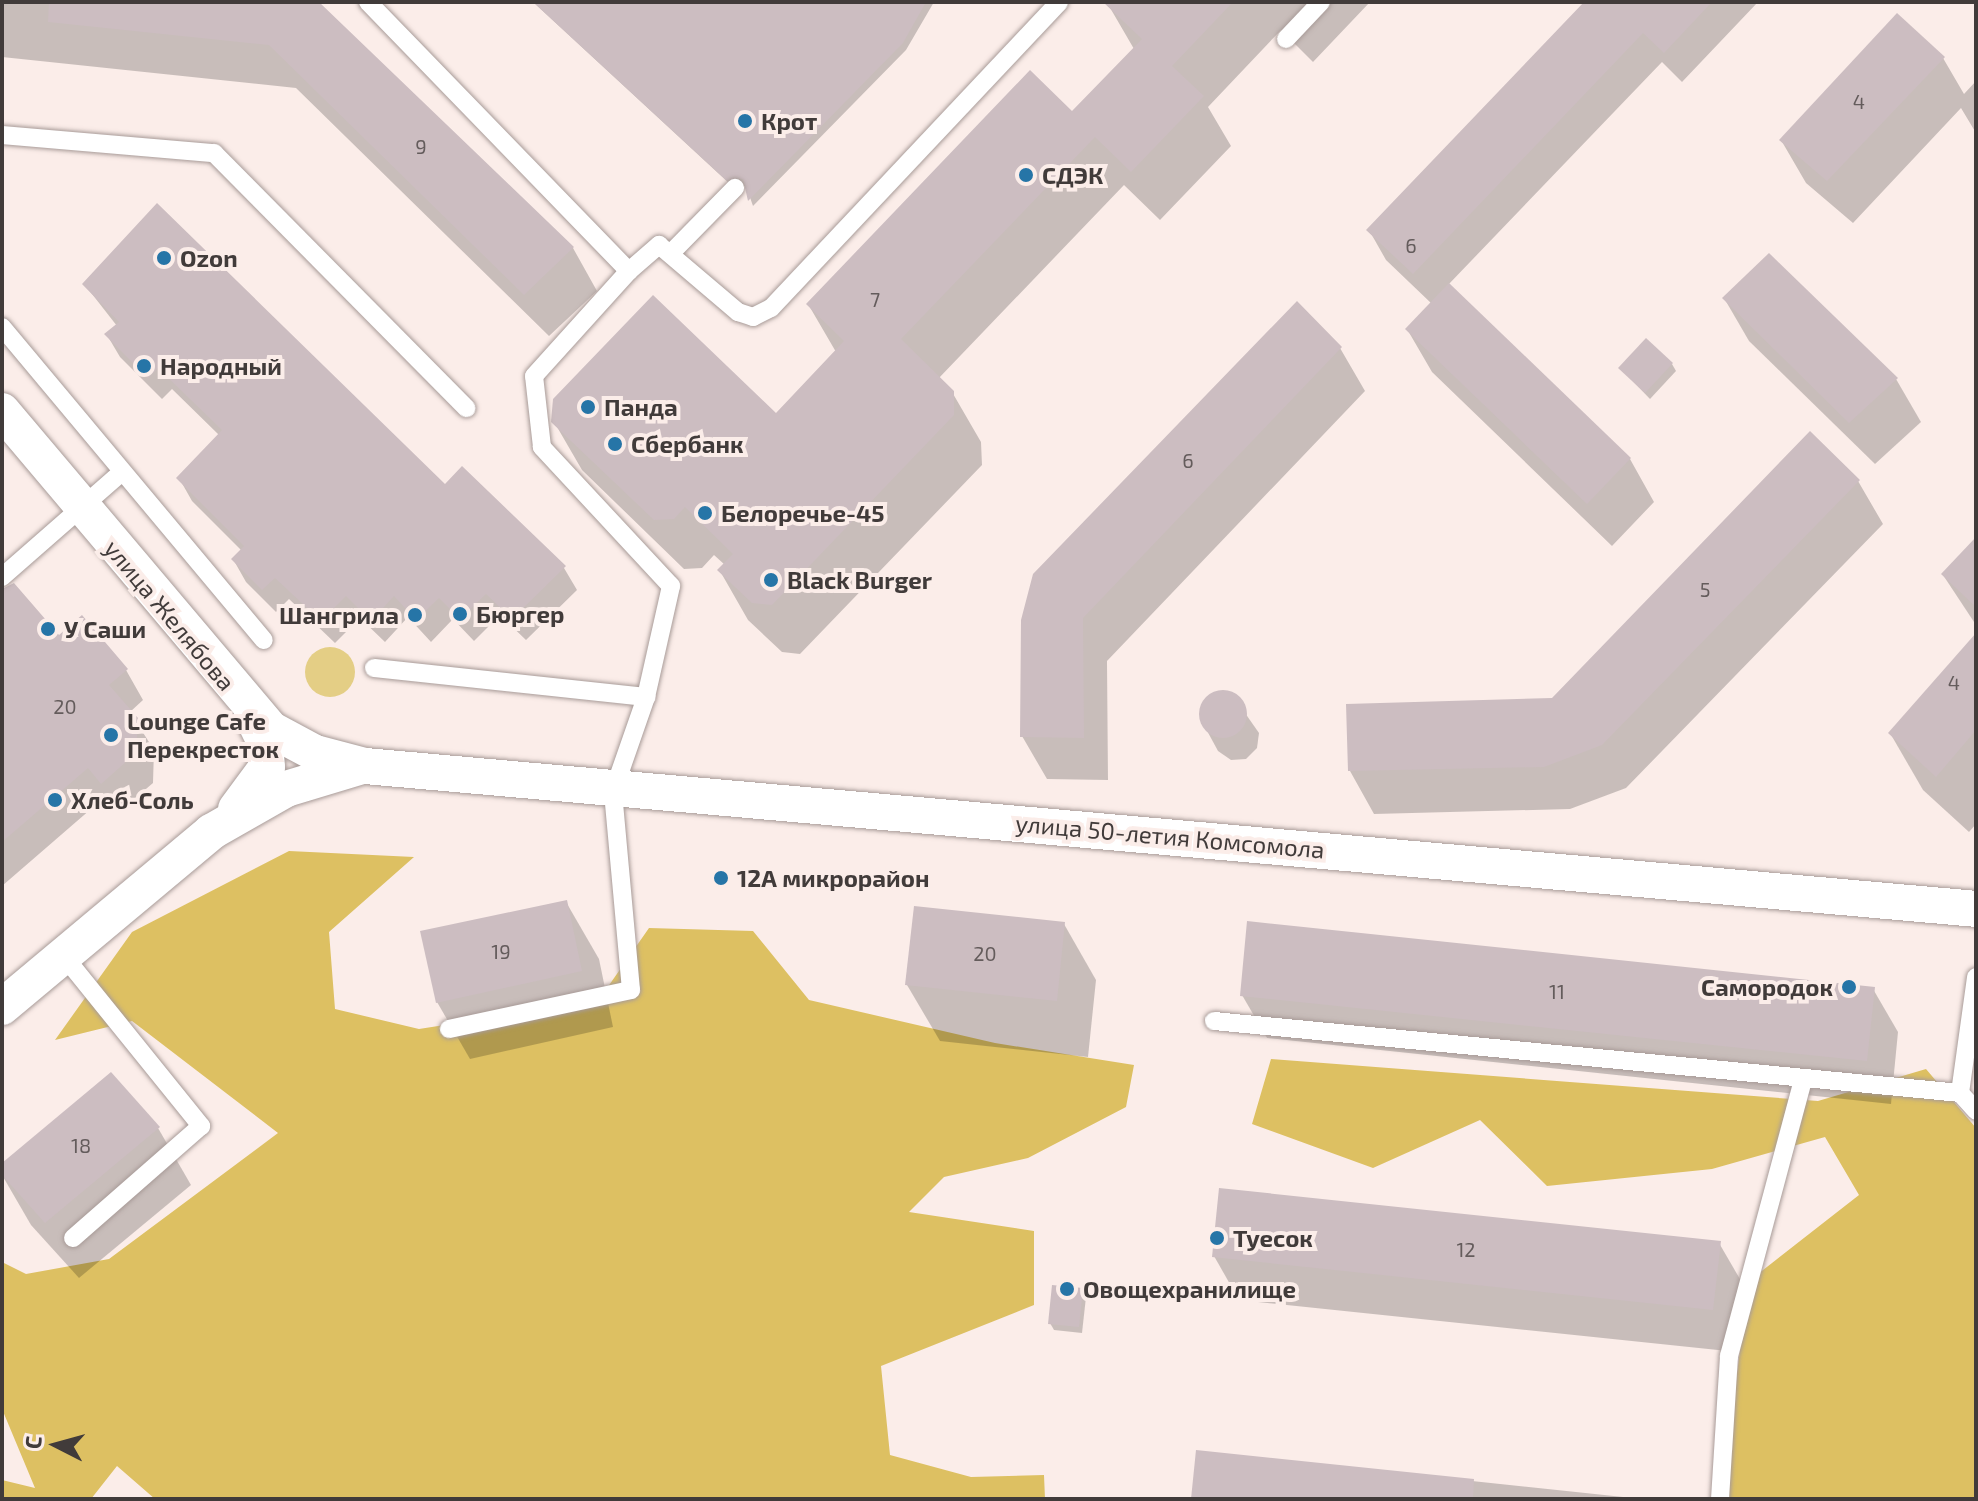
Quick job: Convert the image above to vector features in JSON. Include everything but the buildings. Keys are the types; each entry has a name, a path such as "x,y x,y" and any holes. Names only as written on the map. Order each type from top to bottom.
{"street":[{"name":"улица Желябова","path":"2,411 81,510 248,706 283,739 365,766"},
{"path":"2,1007 211,832 253,793 267,767 265,742 248,706"},
{"path":"211,832 286,789 365,766"},
{"name":"улица 50-летия Комсомола","path":"365,766 613,792 1110,830 1976,909"}],"lane":[{"path":"368,2 629,271"},
{"path":"449,1029 631,990 613,792 646,697 671,586 542,447 534,376 629,271 659,245 672,252 738,312 753,317 771,308 1059,2"},
{"path":"1286,39 1321,2"},
{"path":"2,135 214,153 466,408"},
{"path":"672,252 735,188"},
{"path":"2,327 264,640"},
{"path":"2,577 122,472"},
{"path":"374,668 646,697"},
{"path":"63,955 201,1126 73,1238"},
{"path":"1960,1093 1976,977"},
{"path":"1214,1021 1960,1093 1976,1111"},
{"path":"1720,1499 1729,1356 1803,1080"}],"shaded area":[{"path":"330,647 348,654 355,672 348,690 330,697 312,690 305,672 312,654"},
{"path":"289,851 414,857 329,932 335,1009 419,1029 598,1001 649,928 753,931 809,1000 995,1043 1134,1065 1126,1107 1028,1158 944,1177 909,1212 1034,1231 1034,1305 881,1366 890,1455 971,1477 1044,1475 1045,1499 155,1499 117,1466 91,1499 2,1499 2,1480 35,1488 2,1409 2,1262 26,1274 109,1259 278,1133 132,1021 55,1040 132,932"},
{"path":"1271,1059 1818,1101 1926,1069 1976,1128 1976,1499 1732,1499 1722,1489 1749,1281 1859,1195 1825,1137 1712,1169 1547,1186 1480,1120 1373,1168 1252,1124"}],"place":[{"name":"Крот","path":"745,121"},
{"name":"СДЭК","path":"1026,175"},
{"name":"Ozon","path":"164,258"},
{"name":"Народный","path":"144,366"},
{"name":"Панда","path":"588,407"},
{"name":"Сбербанк","path":"615,444"},
{"name":"Белоречье-45","path":"705,513"},
{"name":"Black Burger","path":"771,580"},
{"name":"Бюргер","path":"460,614"},
{"name":"Шангрила","path":"415,615"},
{"name":"У Саши","path":"48,629"},
{"name":"Lounge Cafe Перекресток","path":"111,735"},
{"name":"Хлеб-Соль","path":"55,800"},
{"name":"12А микрорайон","path":"721,878"},
{"name":"Самородок","path":"1849,987"},
{"name":"Туесок","path":"1217,1238"},
{"name":"Овощехранилище","path":"1067,1289"}]}
